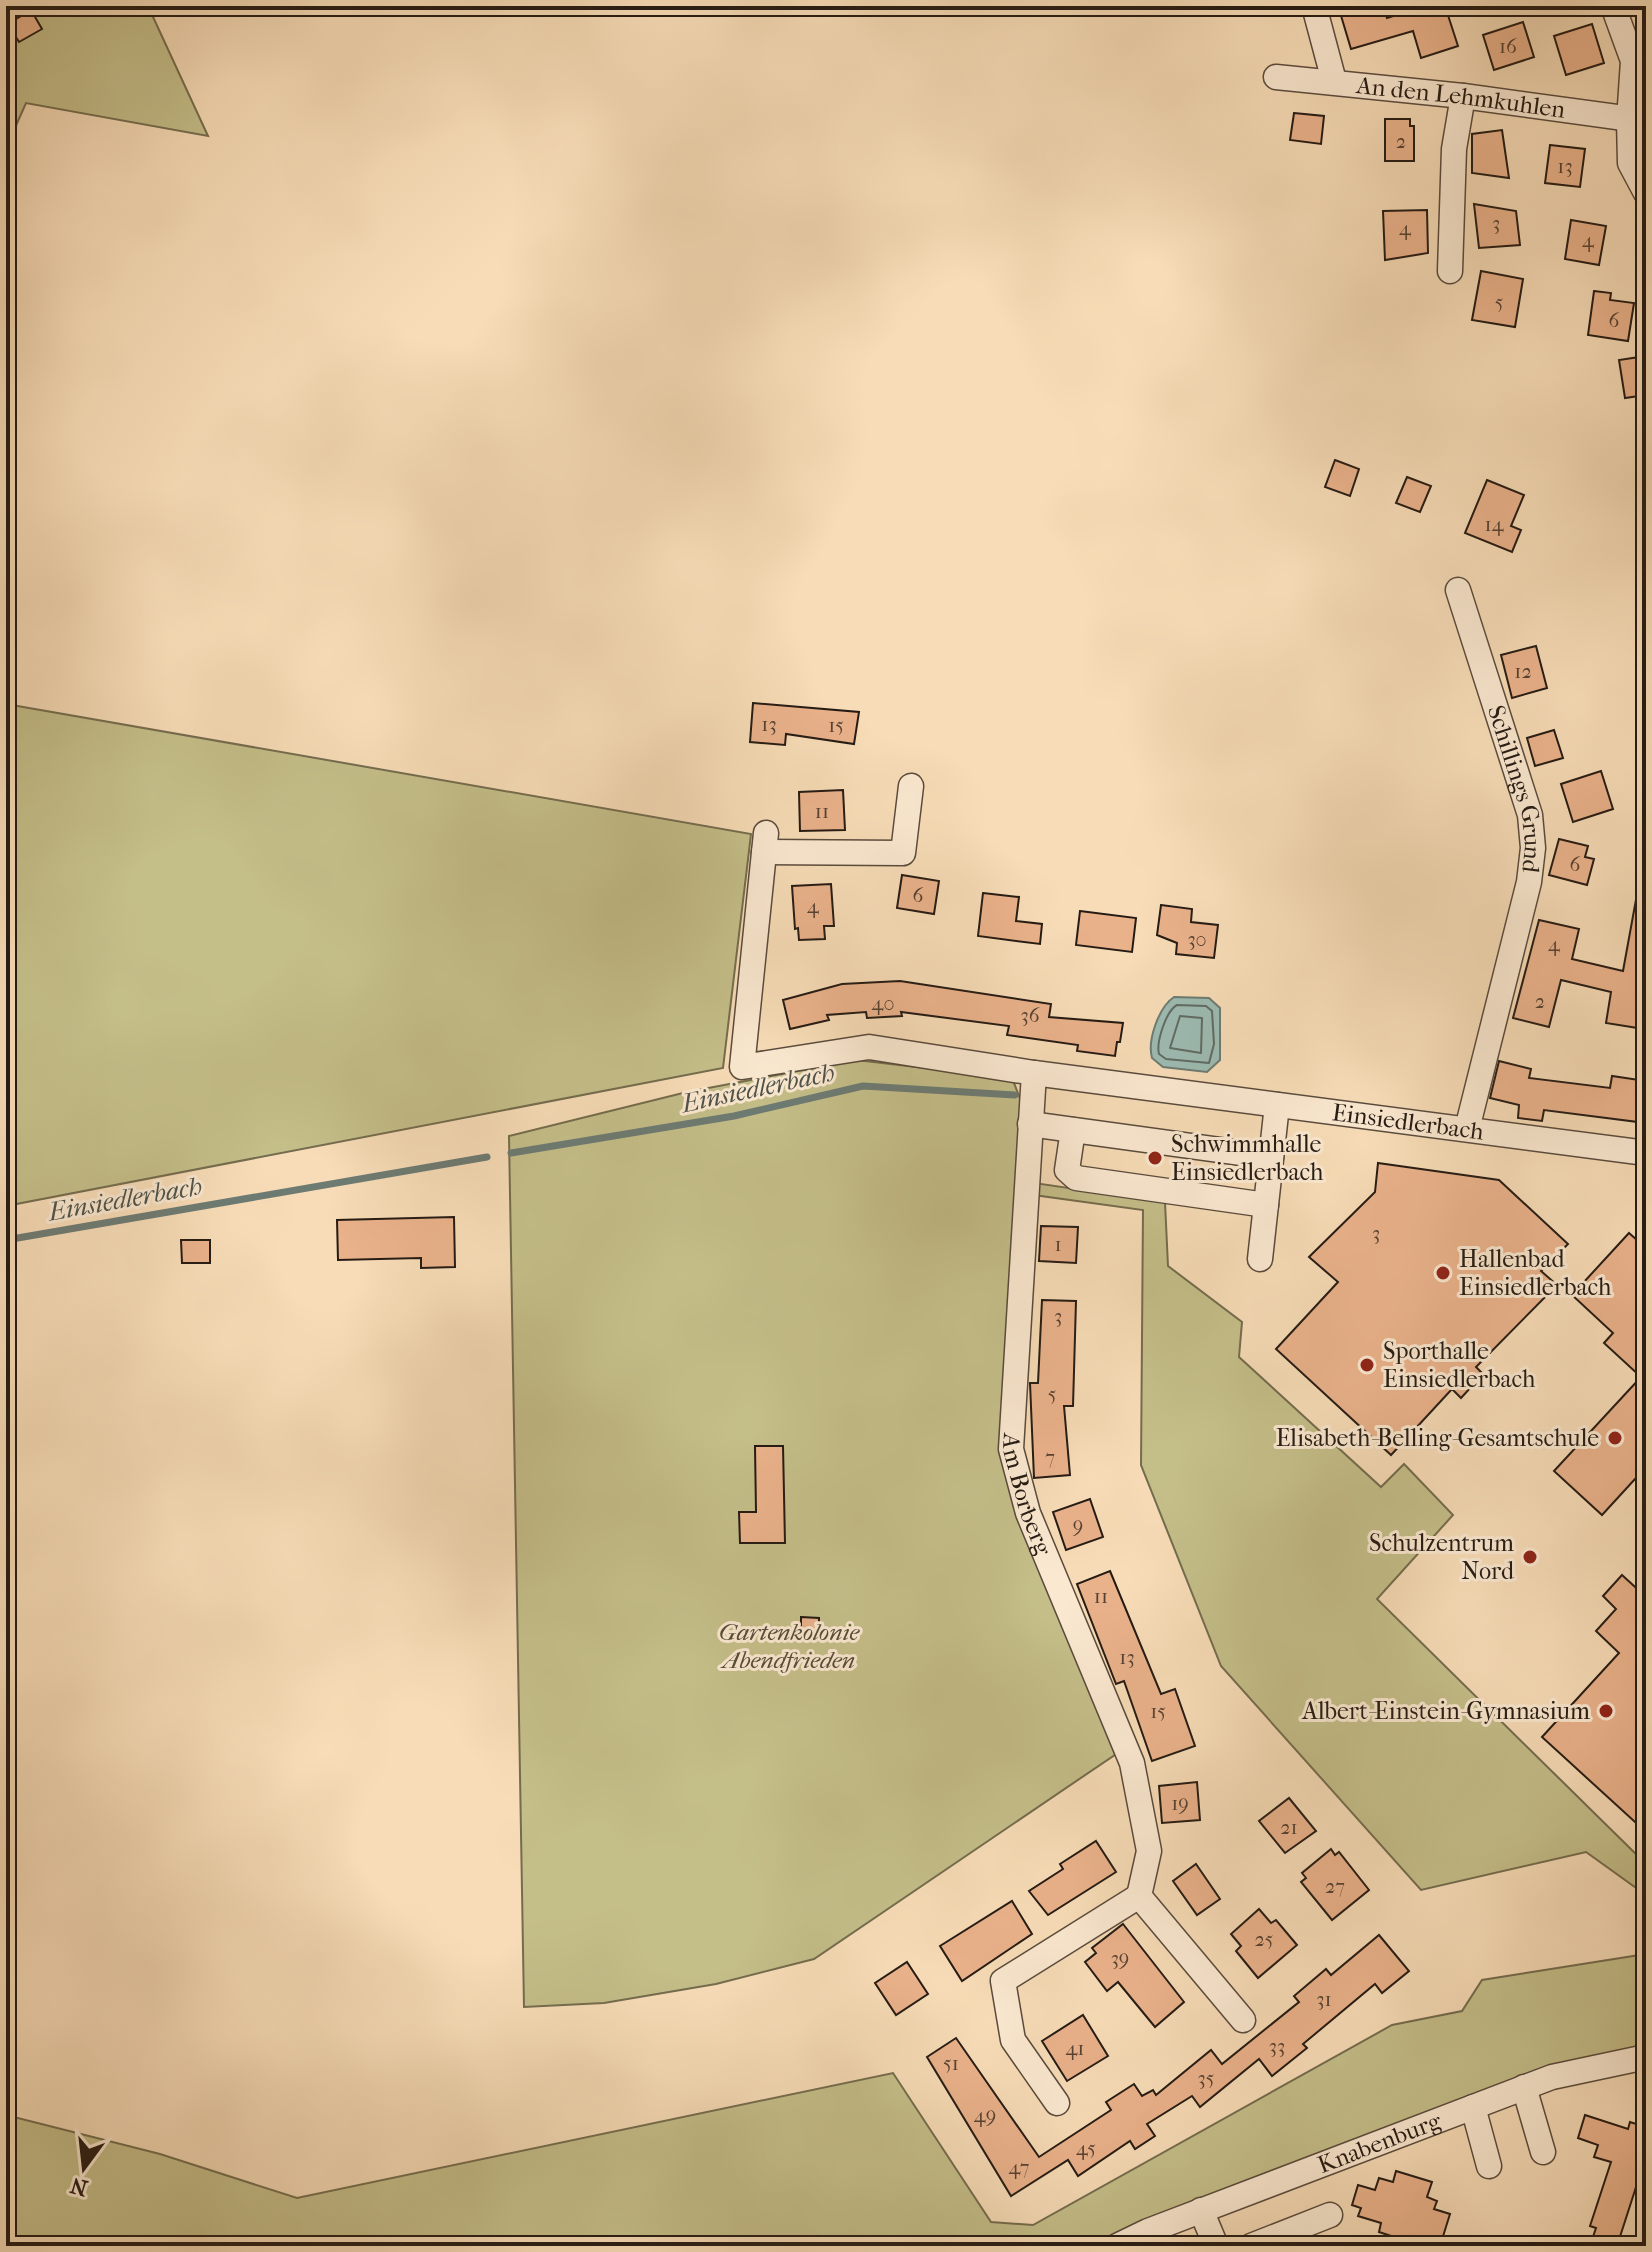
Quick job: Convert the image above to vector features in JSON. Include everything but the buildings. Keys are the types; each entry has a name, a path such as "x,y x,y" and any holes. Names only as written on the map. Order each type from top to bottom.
{"street":[{"path":"1314,6 1334,81"},
{"path":"1613,6 1633,61 1637,120 1630,163 1646,193"},
{"name":"An den Lehmkuhlen","path":"1276,77 1463,96 1637,120"},
{"path":"1450,271 1454,149 1463,96"},
{"name":"Schillings Grund","path":"1458,590 1530,815 1533,848 1529,882 1467,1129"},
{"name":"Einsiedlerbach","path":"911,786 903,853 765,842 742,1067 869,1047 1034,1073 1646,1153"},
{"name":"Am Borberg","path":"1034,1073 1011,1449 1028,1513 1132,1763 1149,1851 1139,1896"},
{"path":"1260,1259 1277,1105"},
{"path":"1030,1124 1271,1157"},
{"path":"1073,1130 1067,1170 1076,1178 1266,1205"},
{"path":"1057,2103 1013,2040 1003,1981 1139,1896 1243,2020"},
{"name":"Knabenburg","path":"1117,2246 1201,2210 1524,2087 1552,2077 1646,2057"},
{"path":"1524,2087 1543,2152"},
{"path":"1473,2107 1489,2166"},
{"path":"1201,2210 1216,2246"},
{"path":"1251,2246 1330,2215"}],"green space":[{"path":"6,6 148,6 208,136 26,103 6,148"},
{"path":"6,704 751,834 723,1068 6,1206"},
{"name":"Gartenkolonie Abendfrieden","path":"856,1060 1012,1078 1030,1124 1027,1182 1165,1202 1168,1266 1242,1322 1239,1357 1381,1487 1404,1464 1453,1515 1377,1599 1646,1864 1646,1895 1586,1852 1421,1890 1221,1666 1141,1465 1143,1210 1026,1194 1011,1449 1125,1748 814,1959 716,1984 604,2003 524,2007 509,1136 687,1092"},
{"path":"1646,1954 1646,2057 1552,2077 1117,2246 6,2246 6,2115 160,2154 297,2198 893,2073 991,2222 1033,2225 1392,2025 1462,2011 1482,1980"}],"water":[{"path":"1174,997 1209,998 1220,1008 1220,1060 1207,1072 1163,1067 1152,1058 1151,1042 1156,1024"}],"waterway":[{"name":"Einsiedlerbach","path":"511,1153 734,1116 863,1086 1015,1095"},
{"name":"Einsiedlerbach","path":"6,1240 487,1157"}],"place":[{"name":"Schwimmhalle Einsiedlerbach","path":"1155,1158"},
{"name":"Hallenbad Einsiedlerbach","path":"1443,1273"},
{"name":"Sporthalle Einsiedlerbach","path":"1367,1365"},
{"name":"Elisabeth-Belling-Gesamtschule","path":"1615,1438"},
{"name":"Schulzentrum Nord","path":"1530,1557"},
{"name":"Albert-Einstein-Gymnasium","path":"1606,1711"}]}
